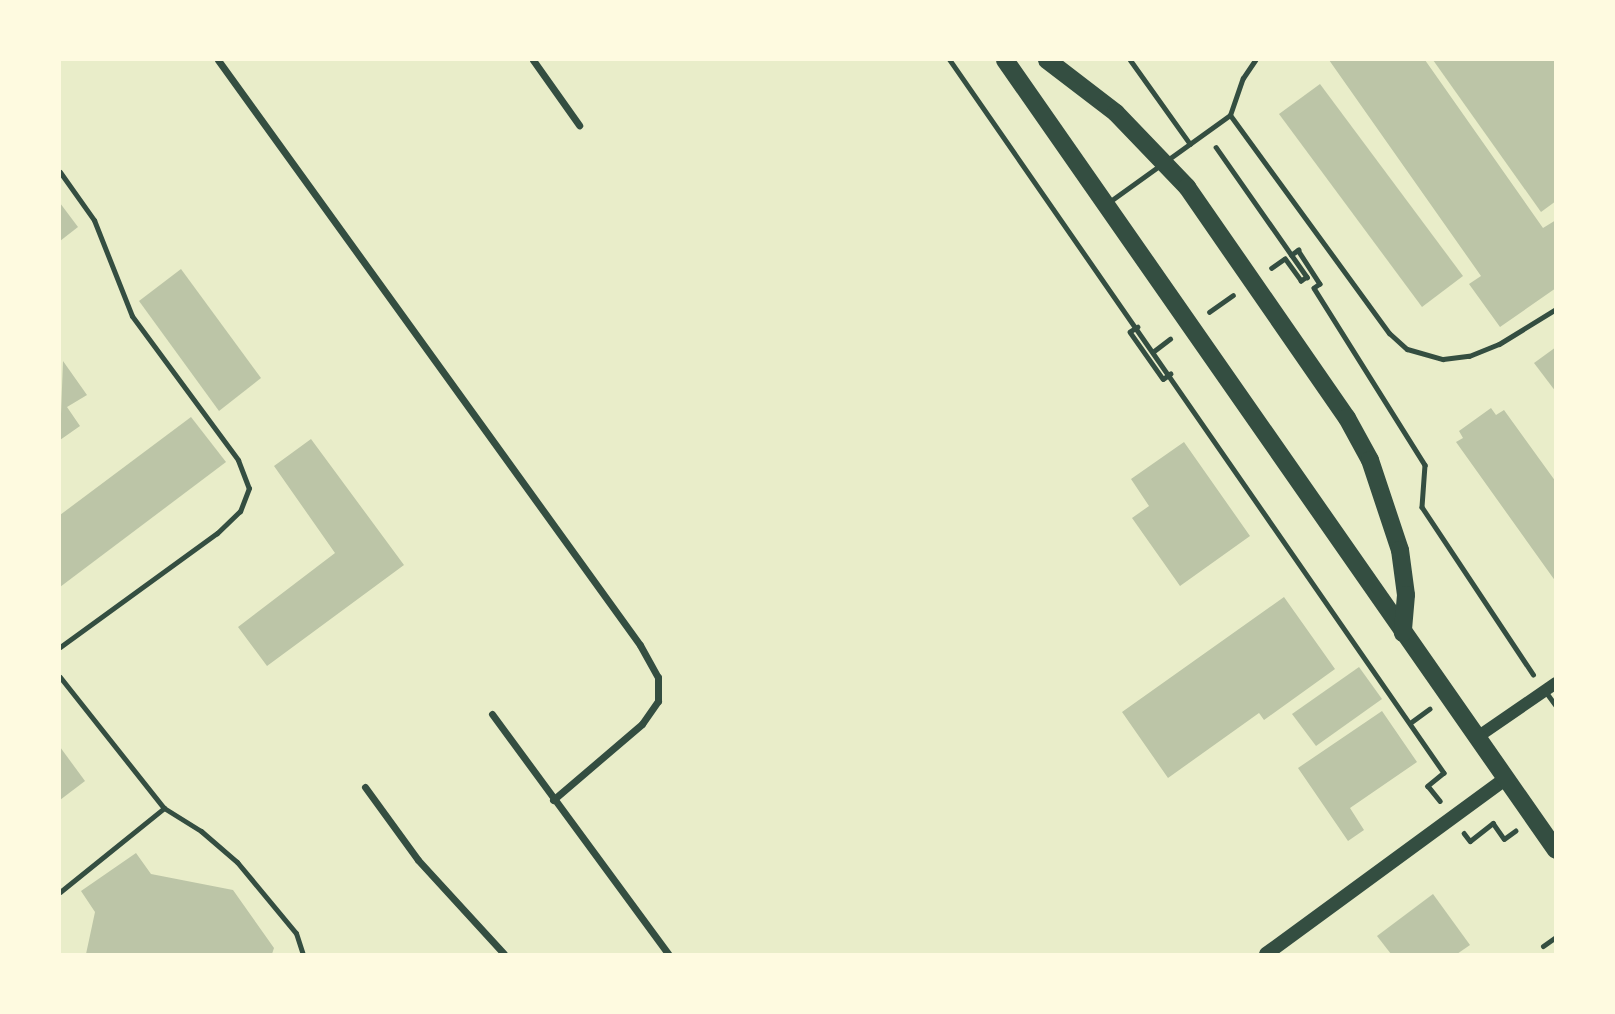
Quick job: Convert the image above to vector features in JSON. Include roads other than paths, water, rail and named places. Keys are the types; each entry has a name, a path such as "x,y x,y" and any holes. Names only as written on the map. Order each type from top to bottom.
{"main road":[{"path":"1005,60 1556,850"},
{"path":"1047,60 1089,89 1166,162 1208,214 1313,365 1370,460 1400,550 1406,595 1403,633"},
{"path":"1266,954 1505,779"}],"street":[{"path":"218,60 632,634 658,677 658,701 642,724 554,800"},
{"path":"533,60 579,125"},
{"path":"1476,738 1550,687"},
{"path":"492,715 668,954"},
{"path":"365,787 418,860 505,954"}],"lane":[{"path":"1130,60 1190,144"},
{"path":"1106,204 1230,115 1242,78 1255,60"},
{"path":"1230,115 1389,333 1407,349 1443,359 1469,356 1521,332 1556,309"},
{"path":"60,172 94,220 132,316 239,460 249,488 240,511 217,533 60,647"},
{"path":"60,677 164,808 201,831 237,862 296,933 303,954"},
{"path":"1550,687 1556,706"},
{"path":"60,892 164,808"},
{"path":"1543,946 1556,937"}]}
